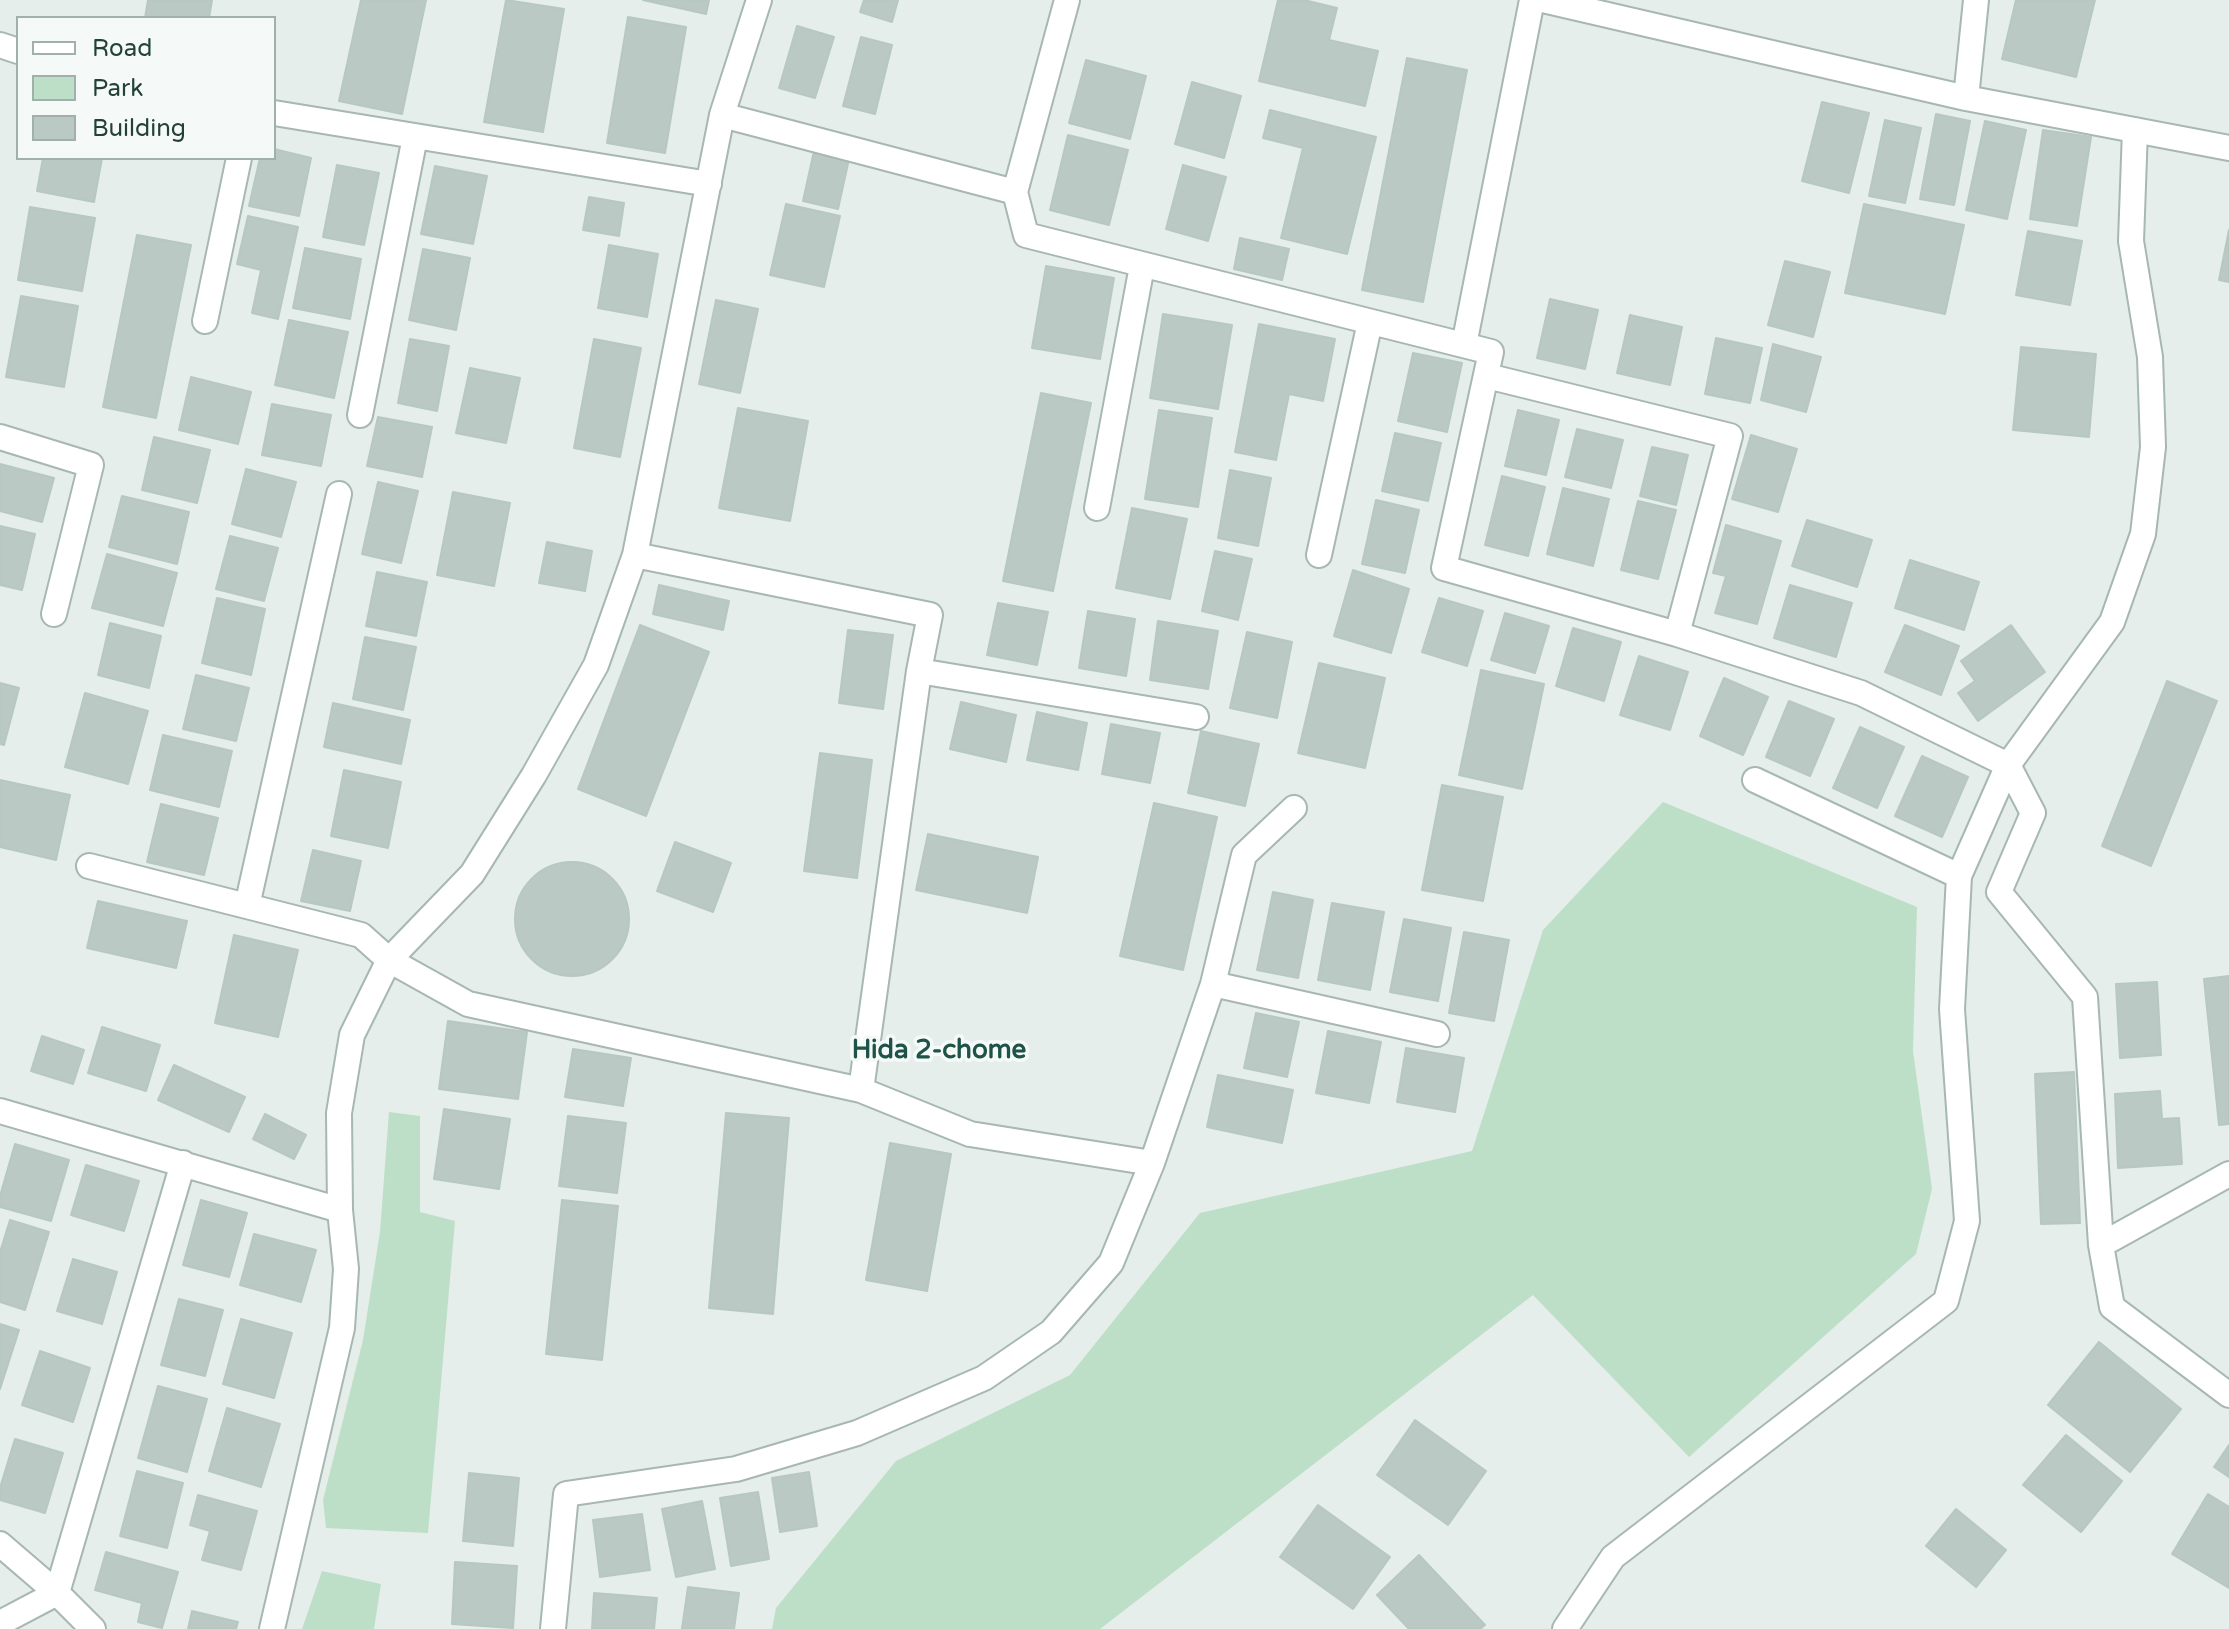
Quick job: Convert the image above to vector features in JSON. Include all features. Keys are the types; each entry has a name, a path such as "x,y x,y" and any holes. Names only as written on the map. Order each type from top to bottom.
{"street":[{"path":"272,1629 342,1328 346,1269 340,1210 339,1113 352,1035 389,960 472,874 534,775 596,665 635,555 722,115 759,0"},
{"path":"1067,0 1015,192 1026,235 1491,352 1444,568 1677,634 1861,693 2008,765 2033,813 1999,892 2085,997 2101,1245 2112,1307 2229,1395"},
{"path":"1464,345 1532,0"},
{"path":"1543,0 1966,98 2229,148"},
{"path":"1966,98 1976,0"},
{"path":"276,113 709,184"},
{"path":"722,115 1015,192"},
{"path":"1565,1629 1613,1557 1946,1301 1967,1221 1952,1009 1959,876 2008,765 2112,622 2143,534 2153,447 2150,357 2131,241 2135,130"},
{"path":"360,415 415,137"},
{"path":"205,321 239,160"},
{"path":"1097,508 1142,266"},
{"path":"1319,555 1370,322"},
{"path":"1487,376 1730,436 1677,634"},
{"path":"0,437 91,465 54,614"},
{"path":"247,906 339,494"},
{"path":"635,555 930,615 919,671 861,1090"},
{"path":"919,671 1196,717"},
{"path":"1755,780 1959,876"},
{"path":"553,1629 566,1494 736,1469 857,1433 984,1378 1051,1332 1111,1263 1152,1163 1213,984 1244,855 1294,808"},
{"path":"89,866 361,935 389,960 468,1004 861,1090 970,1134 1152,1163"},
{"path":"1213,984 1437,1034"},
{"path":"0,1111 340,1210"},
{"path":"0,1623 57,1593 183,1163"},
{"path":"2101,1245 2229,1174"},
{"path":"0,1544 93,1629"}],"green space":[{"path":"1663,802 1917,907 1913,1051 1932,1189 1916,1254 1689,1457 1533,1295 1100,1629 772,1629 776,1608 896,1461 1070,1375 1200,1213 1472,1151 1543,930"},
{"path":"389,1112 420,1116 420,1212 455,1221 428,1533 326,1528 323,1500 363,1340 380,1232"},
{"path":"322,1571 381,1584 374,1629 302,1629"}],"building":[{"path":"148,0 212,0 209,16 145,16"},
{"path":"361,0 426,0 402,114 339,101"},
{"path":"506,0 564,9 543,132 484,122"},
{"path":"643,0 709,0 706,14"},
{"path":"864,0 898,0 892,22 860,12"},
{"path":"1278,0 1304,0 1337,8 1329,40 1378,51 1365,106 1259,81"},
{"path":"2016,0 2095,0 2076,77 2002,59"},
{"path":"628,17 686,27 665,153 607,143"},
{"path":"797,26 834,37 815,98 779,88"},
{"path":"861,37 892,45 875,114 843,106"},
{"path":"1407,58 1467,70 1423,302 1362,290"},
{"path":"1086,60 1146,76 1130,139 1069,123"},
{"path":"1192,82 1241,96 1224,158 1175,144"},
{"path":"1822,102 1869,113 1849,193 1802,181"},
{"path":"1270,110 1376,137 1347,254 1281,238 1303,148 1263,138"},
{"path":"1936,114 1970,121 1954,205 1920,199"},
{"path":"1885,120 1921,128 1905,203 1869,196"},
{"path":"1985,121 2026,130 2007,219 1966,210"},
{"path":"2043,130 2091,137 2077,226 2030,219"},
{"path":"1068,135 1128,150 1109,225 1050,210"},
{"path":"276,149 311,158 299,216 249,206 260,160 276,160"},
{"path":"814,151 849,159 838,209 803,201"},
{"path":"43,160 102,160 94,202 37,191"},
{"path":"337,165 379,173 364,245 323,237"},
{"path":"1183,165 1226,177 1208,241 1166,229"},
{"path":"435,166 487,176 473,244 421,234"},
{"path":"589,197 624,203 619,236 583,230"},
{"path":"786,204 840,216 824,287 770,275"},
{"path":"1864,204 1964,225 1945,314 1845,293"},
{"path":"30,207 95,218 82,291 18,280"},
{"path":"248,216 298,227 278,319 252,313 261,270 237,264"},
{"path":"2229,230 2229,282 2219,280"},
{"path":"2028,231 2082,241 2070,305 2016,295"},
{"path":"137,235 191,245 156,418 103,407"},
{"path":"1240,238 1289,249 1282,280 1234,269"},
{"path":"609,245 658,254 647,317 598,308"},
{"path":"305,248 361,259 350,319 293,308"},
{"path":"423,249 470,258 456,330 409,320"},
{"path":"1785,261 1830,272 1813,337 1768,325"},
{"path":"1046,266 1114,278 1100,359 1032,348"},
{"path":"21,296 78,306 64,387 6,377"},
{"path":"1550,299 1598,310 1585,369 1537,358"},
{"path":"716,300 758,309 740,393 699,384"},
{"path":"1163,314 1232,325 1218,409 1150,398"},
{"path":"1630,315 1682,327 1670,385 1617,373"},
{"path":"289,320 348,332 334,398 275,385"},
{"path":"1259,324 1335,339 1323,401 1289,394 1276,460 1235,452"},
{"path":"1716,338 1762,348 1750,403 1705,394"},
{"path":"410,339 449,346 437,411 398,403"},
{"path":"594,339 641,348 620,457 574,448"},
{"path":"1773,344 1821,357 1806,412 1761,400"},
{"path":"2021,347 2096,354 2089,437 2013,430"},
{"path":"1413,353 1462,363 1447,432 1398,421"},
{"path":"470,368 520,378 506,443 456,433"},
{"path":"191,377 251,392 238,444 179,430"},
{"path":"1041,393 1091,403 1053,591 1003,581"},
{"path":"272,404 331,415 321,466 262,455"},
{"path":"738,408 808,421 790,521 719,508"},
{"path":"1159,410 1212,418 1198,507 1145,499"},
{"path":"1518,410 1559,420 1546,475 1505,466"},
{"path":"378,417 432,427 422,477 367,466"},
{"path":"1577,429 1623,440 1611,488 1565,477"},
{"path":"1395,433 1441,443 1428,501 1382,491"},
{"path":"1751,435 1797,449 1778,512 1732,499"},
{"path":"154,437 210,450 197,503 142,490"},
{"path":"1652,447 1688,455 1676,505 1640,496"},
{"path":"0,464 54,478 42,522 0,511"},
{"path":"246,469 296,482 281,537 232,524"},
{"path":"1230,470 1271,478 1258,546 1218,538"},
{"path":"1502,476 1545,487 1528,556 1485,545"},
{"path":"378,482 418,491 401,563 362,554"},
{"path":"1563,488 1609,499 1593,566 1547,554"},
{"path":"453,492 510,503 494,586 437,575"},
{"path":"122,496 189,512 177,564 109,547"},
{"path":"1376,500 1419,510 1405,573 1362,564"},
{"path":"1638,501 1676,510 1658,579 1621,570"},
{"path":"1132,508 1187,519 1170,599 1116,588"},
{"path":"1807,520 1872,540 1857,587 1792,566"},
{"path":"1726,525 1781,541 1757,624 1715,613 1726,576 1713,573"},
{"path":"0,526 35,534 22,590 0,585"},
{"path":"230,536 278,548 264,601 216,589"},
{"path":"547,542 592,551 585,591 539,583"},
{"path":"1215,551 1252,559 1238,620 1202,611"},
{"path":"107,554 177,573 163,626 92,608"},
{"path":"1910,560 1979,582 1964,630 1895,608"},
{"path":"1353,570 1409,589 1391,653 1334,636"},
{"path":"377,572 427,582 416,636 366,626"},
{"path":"659,585 729,601 723,630 653,614"},
{"path":"1790,585 1852,603 1836,657 1774,638"},
{"path":"217,598 265,609 251,675 202,663"},
{"path":"1439,598 1483,611 1467,666 1422,652"},
{"path":"998,603 1048,612 1037,665 987,655"},
{"path":"1088,611 1135,619 1126,676 1079,668"},
{"path":"1505,613 1549,626 1535,673 1491,660"},
{"path":"1158,621 1218,631 1208,689 1150,680"},
{"path":"110,623 161,636 149,688 98,675"},
{"path":"640,625 709,652 646,816 578,789"},
{"path":"1905,625 1959,646 1941,695 1885,672"},
{"path":"2011,625 2045,672 1978,721 1958,693 1975,681 1961,661"},
{"path":"1573,628 1621,642 1604,701 1556,686"},
{"path":"848,630 893,635 883,709 839,703"},
{"path":"1247,632 1292,642 1277,718 1230,708"},
{"path":"365,637 416,647 403,710 353,699"},
{"path":"1639,656 1688,672 1670,730 1620,715"},
{"path":"1319,663 1385,678 1365,768 1298,753"},
{"path":"1481,670 1544,684 1522,789 1459,775"},
{"path":"196,675 249,688 236,741 183,729"},
{"path":"1724,678 1768,697 1743,755 1700,736"},
{"path":"2167,681 2217,701 2151,866 2102,846"},
{"path":"0,683 19,688 4,745 0,744"},
{"path":"85,693 148,711 128,784 65,767"},
{"path":"1789,701 1834,719 1810,776 1766,757"},
{"path":"961,702 1016,715 1006,762 950,749"},
{"path":"333,703 410,720 401,764 324,747"},
{"path":"1037,712 1087,723 1078,770 1027,760"},
{"path":"1111,724 1160,733 1150,783 1102,774"},
{"path":"1860,727 1904,747 1877,808 1833,788"},
{"path":"1201,731 1259,744 1245,806 1188,793"},
{"path":"163,735 232,751 219,807 150,790"},
{"path":"820,753 872,760 857,878 804,871"},
{"path":"1922,756 1968,777 1942,837 1895,816"},
{"path":"344,770 401,782 388,848 331,836"},
{"path":"0,780 70,795 56,860 0,847"},
{"path":"1442,785 1503,797 1483,901 1422,890"},
{"path":"1154,803 1217,817 1183,970 1120,956"},
{"path":"161,804 218,818 204,875 147,862"},
{"path":"928,834 1038,857 1027,913 916,890"},
{"path":"675,842 731,863 713,912 657,891"},
{"path":"313,850 361,861 350,911 301,901"},
{"path":"572,862 604,871 620,887 629,919 620,951 604,967 572,976 540,967 524,951 515,919 524,887 540,871"},
{"path":"1273,892 1313,900 1298,978 1257,970"},
{"path":"98,901 187,921 176,968 87,948"},
{"path":"1332,903 1384,912 1370,990 1318,980"},
{"path":"1404,919 1451,928 1438,1001 1390,992"},
{"path":"1464,932 1509,940 1494,1021 1449,1013"},
{"path":"234,935 298,950 278,1037 215,1023"},
{"path":"2229,976 2229,1124 2219,1125 2204,979"},
{"path":"2157,982 2161,1055 2120,1058 2116,984"},
{"path":"1256,1013 1299,1022 1287,1077 1244,1068"},
{"path":"448,1021 527,1032 518,1099 439,1089"},
{"path":"102,1027 160,1045 146,1091 88,1073"},
{"path":"1328,1031 1381,1042 1369,1103 1316,1093"},
{"path":"42,1036 84,1050 73,1084 31,1071"},
{"path":"1406,1048 1464,1058 1455,1112 1397,1102"},
{"path":"573,1049 631,1058 623,1106 565,1097"},
{"path":"174,1065 245,1097 229,1132 158,1100"},
{"path":"2074,1072 2080,1223 2041,1224 2035,1074"},
{"path":"1218,1075 1293,1090 1282,1143 1207,1127"},
{"path":"2160,1091 2162,1119 2179,1118 2182,1164 2118,1168 2115,1094"},
{"path":"444,1109 510,1119 499,1189 434,1179"},
{"path":"726,1113 789,1118 773,1314 709,1308"},
{"path":"265,1114 306,1135 294,1159 253,1139"},
{"path":"568,1116 626,1123 617,1193 559,1186"},
{"path":"890,1143 951,1154 927,1291 866,1280"},
{"path":"15,1144 69,1160 51,1221 0,1207 0,1196"},
{"path":"86,1165 139,1181 124,1231 71,1215"},
{"path":"201,1200 247,1213 229,1277 183,1265"},
{"path":"562,1200 618,1206 602,1360 546,1354"},
{"path":"10,1220 49,1232 25,1310 0,1302 0,1252"},
{"path":"254,1234 316,1250 301,1302 240,1285"},
{"path":"73,1259 117,1272 102,1324 57,1311"},
{"path":"179,1299 223,1310 205,1376 161,1365"},
{"path":"241,1319 292,1333 274,1398 223,1384"},
{"path":"0,1324 19,1330 0,1389"},
{"path":"2099,1342 2181,1409 2130,1472 2048,1405"},
{"path":"40,1351 90,1368 73,1422 22,1405"},
{"path":"158,1386 207,1399 187,1472 138,1458"},
{"path":"227,1408 280,1424 261,1487 209,1471"},
{"path":"1415,1420 1486,1471 1448,1525 1377,1475"},
{"path":"2066,1435 2122,1481 2081,1532 2023,1485"},
{"path":"15,1439 63,1453 45,1513 0,1500 0,1488"},
{"path":"2229,1445 2229,1477 2214,1467"},
{"path":"137,1471 183,1483 167,1548 120,1536"},
{"path":"809,1472 817,1526 780,1532 772,1478"},
{"path":"469,1473 519,1478 513,1546 463,1541"},
{"path":"758,1492 769,1559 731,1566 720,1498"},
{"path":"2208,1494 2229,1507 2229,1588 2172,1554"},
{"path":"198,1495 257,1511 241,1570 202,1560 210,1531 190,1525"},
{"path":"702,1501 715,1569 676,1577 662,1509"},
{"path":"1318,1505 1390,1557 1353,1609 1280,1557"},
{"path":"1956,1509 2006,1550 1976,1587 1926,1546"},
{"path":"642,1514 650,1570 600,1577 593,1520"},
{"path":"106,1552 178,1572 162,1628 138,1622 142,1603 95,1590"},
{"path":"1419,1555 1485,1625 1480,1629 1409,1629 1377,1595"},
{"path":"455,1562 517,1566 513,1628 452,1624"},
{"path":"688,1587 739,1593 734,1629 682,1629"},
{"path":"594,1593 657,1598 654,1629 592,1629"},
{"path":"192,1611 238,1622 236,1629 188,1629"}],"district":[{"name":"Hida 2-chome","path":"939,1051"}]}
